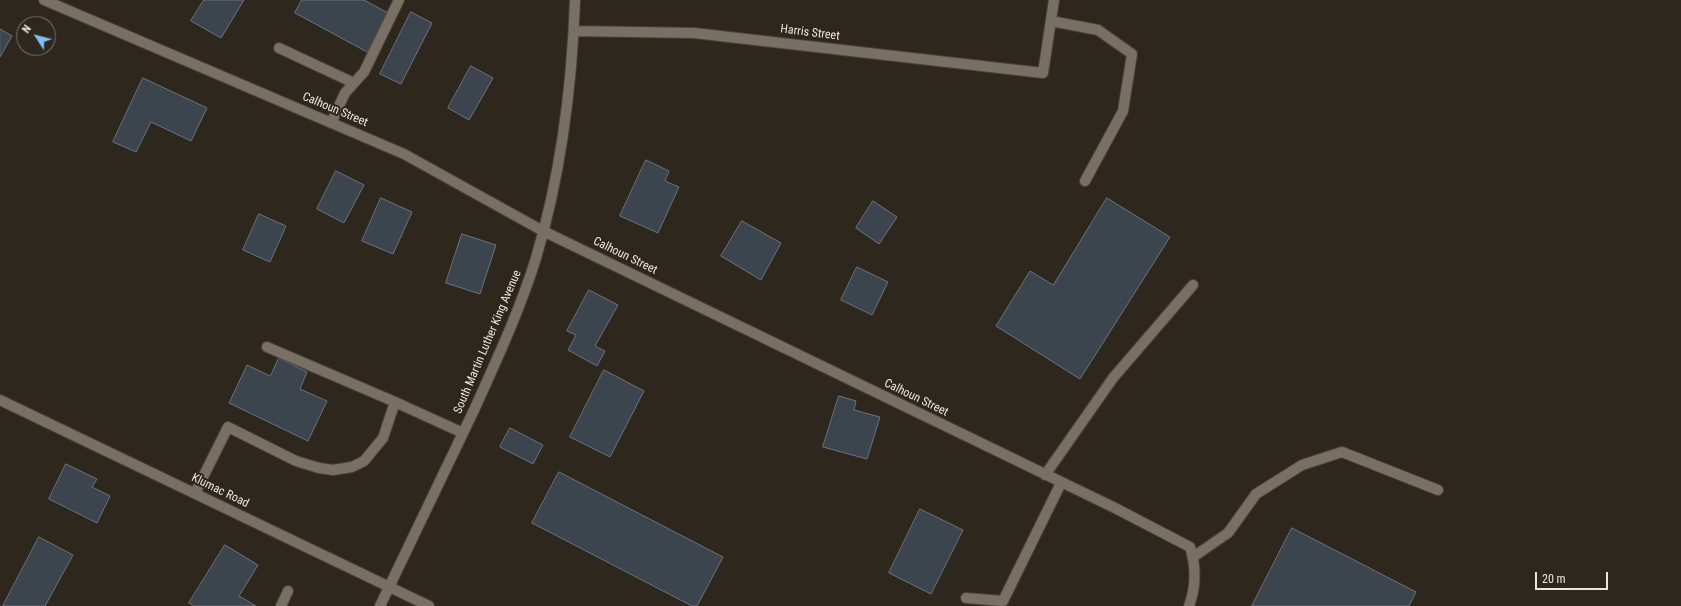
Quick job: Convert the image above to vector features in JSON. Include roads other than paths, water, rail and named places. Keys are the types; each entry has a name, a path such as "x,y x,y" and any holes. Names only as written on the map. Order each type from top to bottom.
{"street":[{"name":"Calhoun Street","path":"44,0 404,154 543,231 1062,483 1190,547 1193,558"},
{"path":"331,123 345,93 364,72 399,0"},
{"name":"South Martin Luther King Avenue","path":"380,606 463,432 512,323 535,260 551,201 565,122 574,31 575,0"},
{"path":"1054,0 1051,21 1098,30 1132,54 1123,111 1085,181"},
{"name":"Harris Street","path":"574,31 694,33 1042,73 1051,21"},
{"path":"279,48 354,83"},
{"path":"1045,475 1113,378 1193,285"},
{"path":"268,347 463,432"},
{"name":"Klumac Road","path":"0,400 429,606"},
{"path":"195,493 228,427 296,461 319,468 333,470 352,467 364,461 383,438 395,402"},
{"path":"1189,606 1194,582 1193,558 1228,533 1256,494 1302,465 1342,452 1438,490"},
{"path":"966,598 1003,601 1062,483"},
{"path":"281,606 288,591"}]}
